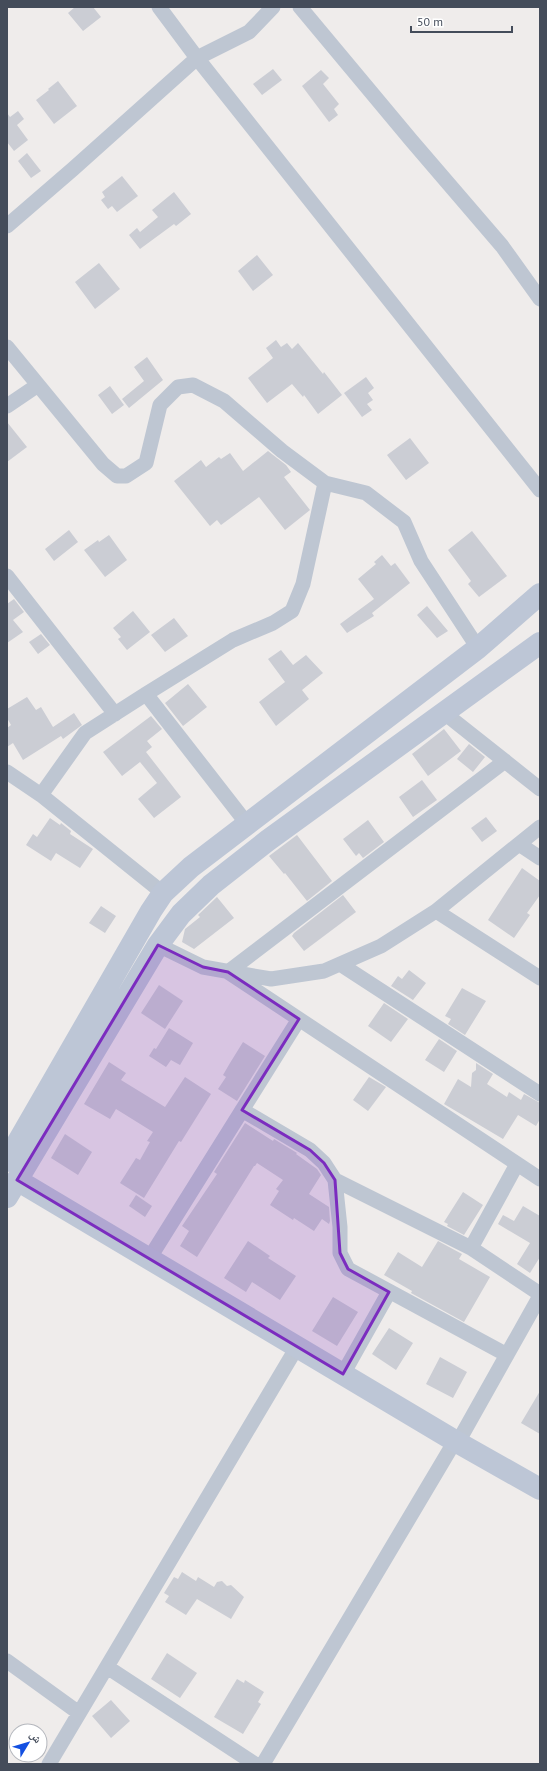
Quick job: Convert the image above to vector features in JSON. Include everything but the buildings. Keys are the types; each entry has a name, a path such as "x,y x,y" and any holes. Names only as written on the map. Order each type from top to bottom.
{"street":[{"path":"159,7 197,58 540,490"},
{"path":"7,226 79,164 197,58 249,32 273,7"},
{"path":"300,7 502,246 540,299"},
{"path":"7,347 103,464 117,476 126,476 146,462 160,405 178,387 194,384 224,401 282,451 325,483 366,493 404,522 421,561 478,648"},
{"path":"7,406 38,385"},
{"path":"41,795 85,733 233,640 273,623 292,611 304,584 325,483"},
{"path":"7,576 115,714"},
{"path":"7,1161 151,911 163,893 192,868 478,648 540,594"},
{"path":"540,643 267,841 211,885 181,914 158,945 12,1188 149,1259 456,1442 540,1489"},
{"path":"146,694 248,825"},
{"path":"443,712 540,789"},
{"path":"228,972 505,761"},
{"path":"7,772 41,795 163,893"},
{"path":"158,945 203,967 271,979 324,971 381,946 436,910 540,827"},
{"path":"519,844 540,858"},
{"path":"436,910 540,978"},
{"path":"340,964 540,1094"},
{"path":"228,972 540,1179"},
{"path":"149,1259 299,1019"},
{"path":"242,1110 310,1150 324,1163 335,1180 340,1226 340,1253 348,1269 507,1355"},
{"path":"471,1248 517,1164"},
{"path":"263,1764 456,1442 540,1295 471,1248 335,1180"},
{"path":"343,1374 389,1292"},
{"path":"49,1764 297,1347"},
{"path":"7,1661 79,1713"},
{"path":"107,1667 255,1764"}],"highlighted area":[{"path":"158,945 203,967 228,972 299,1019 242,1110 310,1150 324,1163 335,1180 340,1253 348,1269 389,1292 343,1374 17,1180"}]}
